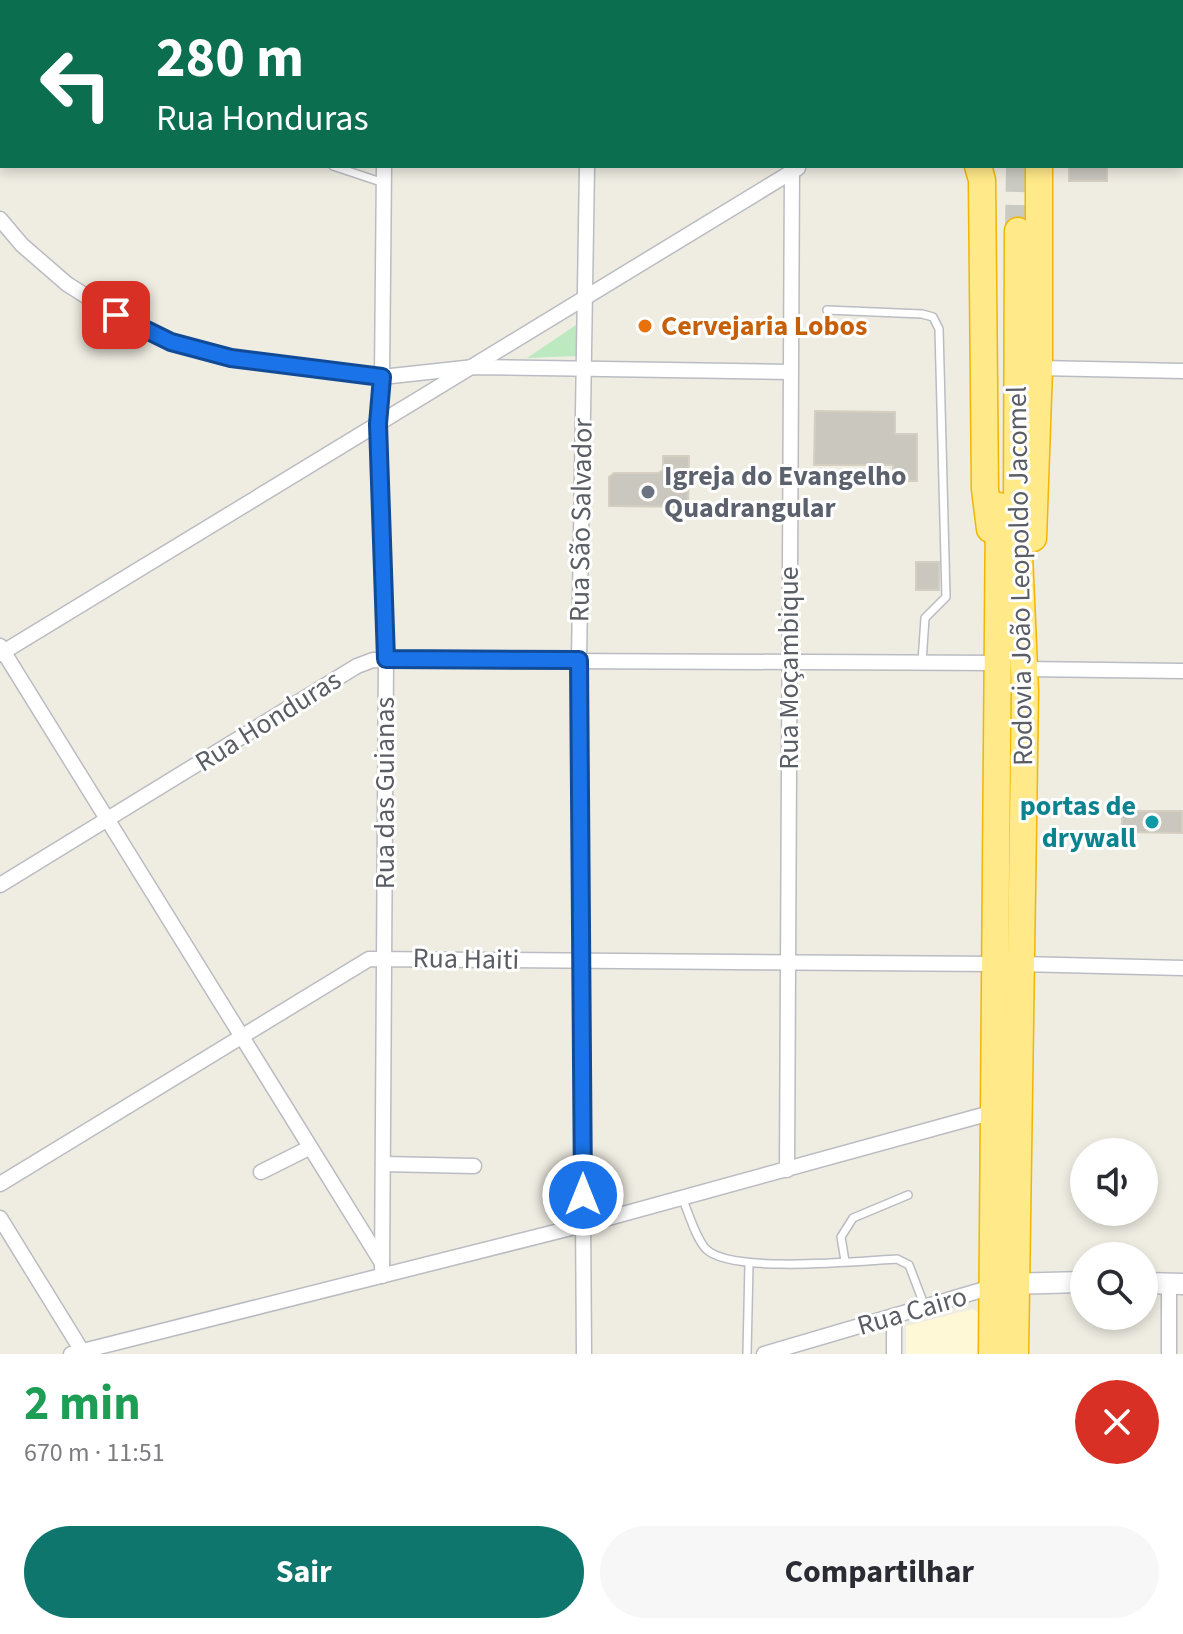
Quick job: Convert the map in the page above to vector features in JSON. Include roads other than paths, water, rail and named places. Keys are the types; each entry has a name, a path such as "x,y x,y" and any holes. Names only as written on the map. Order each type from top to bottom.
{"highway":[{"path":"979,168 982,180 985,489 998,589"},
{"path":"1024,669 1039,368 1039,168"},
{"name":"Rodovia João Leopoldo Jacomel","path":"992,1354 1003,1284 1008,964 1024,669 1017,540 1011,231 997,663 1008,964 994,1112 1003,1284 1015,1354"}],"street":[{"name":"Rua das Guianas","path":"382,1269 386,659 378,424 382,377 384,168"},
{"name":"Rua São Salvador","path":"584,1354 579,660 587,168"},
{"path":"382,1269 1,650 474,367 795,168"},
{"name":"Rua Moçambique","path":"787,1170 790,372 795,168"},
{"path":"0,219 22,245 67,284 116,315 171,342 231,358 382,377 474,367 583,366 790,372"},
{"path":"1039,368 1183,371"},
{"name":"Rua Honduras","path":"0,885 357,666 386,659 997,663"},
{"path":"1024,669 1183,671"},
{"name":"Rua Haiti","path":"0,1184 369,959 1183,968"},
{"path":"0,1218 76,1353 382,1269 583,1225 994,1112"},
{"path":"261,1172 309,1148"},
{"path":"383,1164 474,1166"},
{"path":"1003,1284 1070,1282"},
{"name":"Rua Cairo","path":"764,1354 1003,1284"},
{"path":"1169,1354 1176,1284"},
{"path":"894,1316 894,1354"}],"lane":[{"path":"339,168 384,183"},
{"path":"827,310 922,314 933,317 939,329 946,597 925,618 922,662"},
{"path":"845,1261 841,1237 853,1218 908,1195"},
{"path":"682,1198 705,1248 722,1259 749,1264 897,1259 909,1265 925,1307"},
{"path":"747,1354 749,1264"}],"tunnel":[{"path":"1018,231 1019,168"}],"place":[{"name":"Cervejaria Lobos","path":"645,326"},
{"name":"Igreja do Evangelho Quadrangular","path":"648,492"},
{"name":"portas de drywall","path":"1152,822"}]}
